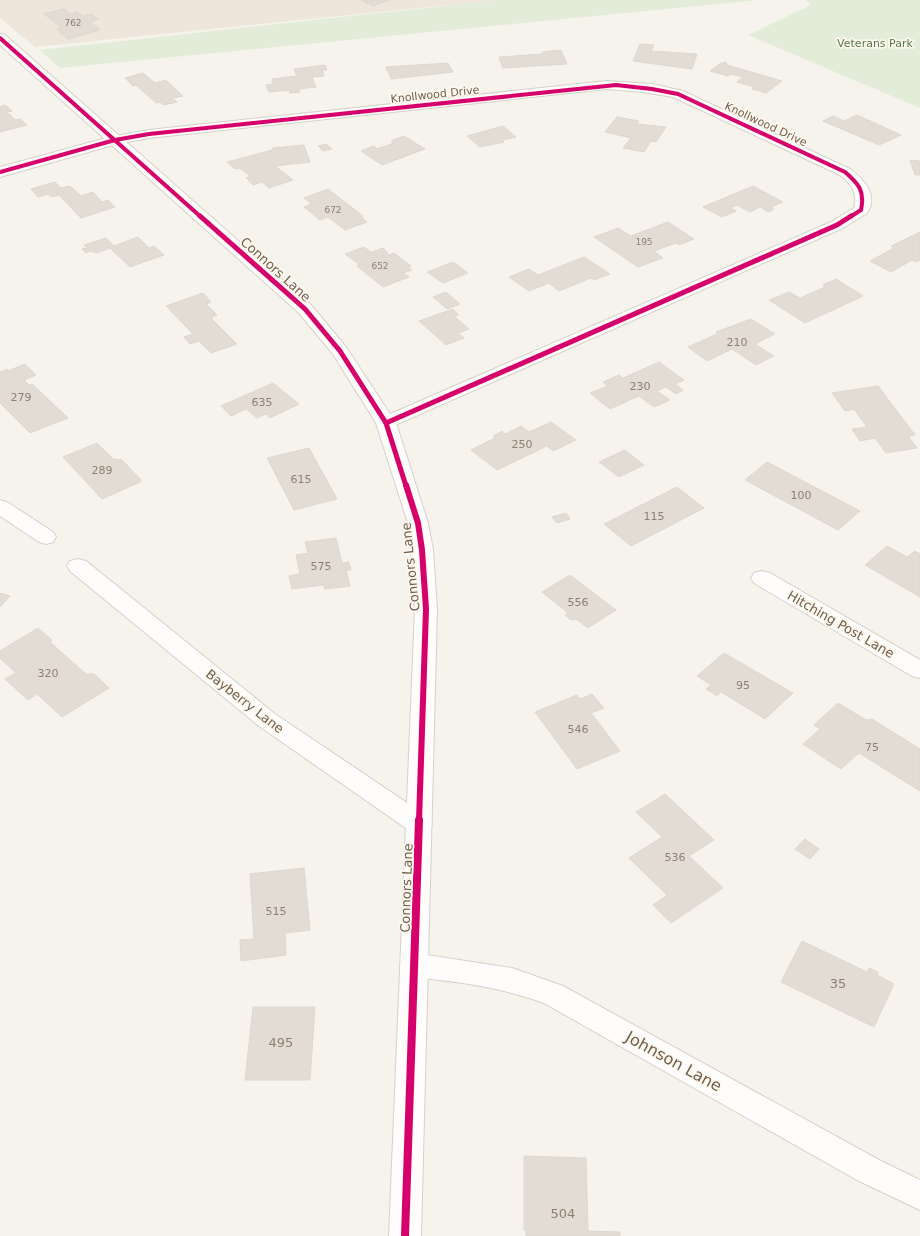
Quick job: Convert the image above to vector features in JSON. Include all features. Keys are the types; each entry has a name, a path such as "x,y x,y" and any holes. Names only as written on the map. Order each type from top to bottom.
{"street":[{"name":"Connors Lane","path":"0,38 305,309 340,351 386,423 418,523 425,577 426,634 405,1236"},
{"name":"Knollwood Drive","path":"0,172 115,140 149,134 583,88 628,86 656,88 678,94 845,172 860,184 865,195 861,210 837,225 386,423"},
{"path":"0,507 46,537"},
{"name":"Bayberry Lane","path":"78,566 267,720 419,824"},
{"name":"Hitching Post Lane","path":"762,578 920,670"},
{"name":"Johnson Lane","path":"414,965 476,973 512,980 553,994 868,1170 920,1195"}],"shaded area":[{"path":"0,0 498,0 35,47 0,18"}],"green space":[{"path":"498,0 759,0 60,68 39,50"},
{"name":"Veterans Park","path":"805,0 920,0 920,108 748,35 811,5"}],"building":[{"path":"361,0 390,0 373,6"},
{"path":"64,9 70,14 77,12 84,16 91,14 98,19 90,22 100,30 68,39 56,29 62,28 44,14"},
{"path":"640,44 654,45 651,51 697,54 692,69 633,61"},
{"path":"561,50 567,64 503,68 499,57 543,54 542,52"},
{"path":"726,62 727,65 782,81 766,93 752,89 755,87 737,82 743,77 731,74 728,76 710,71 721,63"},
{"path":"448,63 453,72 391,79 386,67"},
{"path":"325,65 327,70 322,70 324,76 312,77 316,87 299,89 300,92 290,93 289,90 269,92 266,85 273,84 272,79 297,76 294,69"},
{"path":"143,73 155,83 166,80 183,96 173,98 177,102 164,105 160,102 156,103 136,85 133,86 125,78"},
{"path":"5,105 12,111 7,112 15,120 20,119 27,125 0,132 0,107"},
{"path":"857,115 901,135 879,145 823,121 833,116 844,121"},
{"path":"617,117 639,121 637,124 666,127 656,142 651,141 644,152 623,148 631,138 605,132"},
{"path":"503,126 516,137 503,140 504,142 480,147 467,136"},
{"path":"404,136 425,149 382,165 361,151 374,146 377,149 394,143 391,141"},
{"path":"326,144 332,149 323,151 318,146"},
{"path":"304,145 310,162 275,166 293,180 269,188 262,182 253,185 246,178 250,176 240,168 235,169 227,162 272,150 273,148"},
{"path":"910,160 920,161 920,175 915,175"},
{"path":"55,182 61,188 70,186 81,196 93,192 102,202 108,200 115,207 81,218 59,195 52,197 48,194 38,197 31,189"},
{"path":"753,186 783,202 771,207 774,209 768,212 760,207 750,212 737,205 730,208 736,211 722,217 703,207"},
{"path":"328,189 363,216 361,217 367,222 345,230 328,217 320,220 304,207 312,204 304,198"},
{"path":"668,222 694,239 679,245 676,243 654,251 663,258 638,267 594,237 618,228 631,236"},
{"path":"920,232 920,260 916,262 912,260 891,272 870,261 894,248 891,246"},
{"path":"138,237 149,248 154,246 164,255 130,267 110,248 97,253 90,251 86,253 82,249 87,248 84,245 106,238 114,246"},
{"path":"364,247 379,258 394,253 411,266 408,267 412,270 403,273 409,277 383,287 357,266 360,265 345,254"},
{"path":"383,248 388,253 386,255 378,257 372,252"},
{"path":"584,257 610,274 594,280 591,278 559,291 549,283 529,291 509,277 529,269 538,275"},
{"path":"453,262 468,273 443,283 427,272"},
{"path":"836,279 863,296 805,323 769,300 789,292 800,298 825,287 823,285"},
{"path":"446,292 460,304 447,309 433,297"},
{"path":"203,293 211,302 206,304 217,315 211,318 237,344 211,353 199,341 190,344 184,337 193,334 166,306"},
{"path":"453,309 459,315 454,316 469,329 458,333 464,338 446,345 419,321"},
{"path":"751,319 775,334 755,344 774,356 756,365 732,349 707,361 688,347 717,334 716,332"},
{"path":"659,362 684,380 675,384 683,390 676,394 666,387 657,391 670,400 654,407 639,396 610,409 590,393 608,386 603,382 619,375 623,378"},
{"path":"25,364 36,375 24,380 29,385 32,384 68,418 30,433 0,403 0,395 2,394 0,392 0,372 7,369 8,371"},
{"path":"273,383 299,404 270,418 266,414 257,418 246,409 231,416 221,406"},
{"path":"878,386 915,435 908,436 917,448 886,453 875,438 860,441 852,429 867,427 854,409 845,411 832,393"},
{"path":"551,422 576,440 553,451 547,446 497,470 471,450 495,438 493,436 502,431 505,434 521,426 529,432"},
{"path":"97,443 113,459 122,460 141,480 140,482 102,499 63,457"},
{"path":"309,448 337,499 294,510 267,458"},
{"path":"625,450 644,465 619,477 599,462"},
{"path":"767,462 860,511 838,530 745,480"},
{"path":"677,487 704,508 631,546 604,524"},
{"path":"566,513 570,519 557,523 552,517"},
{"path":"336,538 342,563 349,562 351,570 346,570 350,586 325,589 323,585 292,589 289,576 300,574 296,555 308,553 305,542"},
{"path":"887,546 907,557 915,551 920,554 920,597 865,565"},
{"path":"570,575 616,610 588,628 576,619 571,620 565,615 568,613 542,592"},
{"path":"0,593 10,596 0,607"},
{"path":"38,628 52,640 50,642 86,674 94,674 109,688 62,717 37,694 28,700 5,679 16,673 0,658 0,651"},
{"path":"724,653 793,693 765,719 721,692 717,696 706,689 711,685 697,676"},
{"path":"592,694 604,708 591,713 620,751 577,769 535,712 577,695 580,699"},
{"path":"838,703 866,720 872,719 920,749 920,791 859,753 841,769 803,744 820,729 814,725"},
{"path":"665,794 714,840 689,856 723,888 671,923 653,905 667,895 629,858 662,837 636,812"},
{"path":"805,839 819,849 810,859 795,849"},
{"path":"304,868 310,930 285,933 286,955 241,961 240,940 254,939 250,874"},
{"path":"802,941 867,972 869,968 878,972 877,975 894,984 874,1027 781,982"},
{"path":"253,1007 315,1007 310,1080 245,1080"},
{"path":"524,1156 586,1158 588,1231 620,1232 620,1236 526,1236 526,1230 524,1230"}],"cycle path":[{"path":"0,38 305,309 340,351 386,423 418,523 422,550 426,609 405,1236"},
{"path":"0,172 115,140 149,134 607,85 661,90 678,94 845,172 859,184 863,192 863,203 861,210 837,225 386,423"}]}
